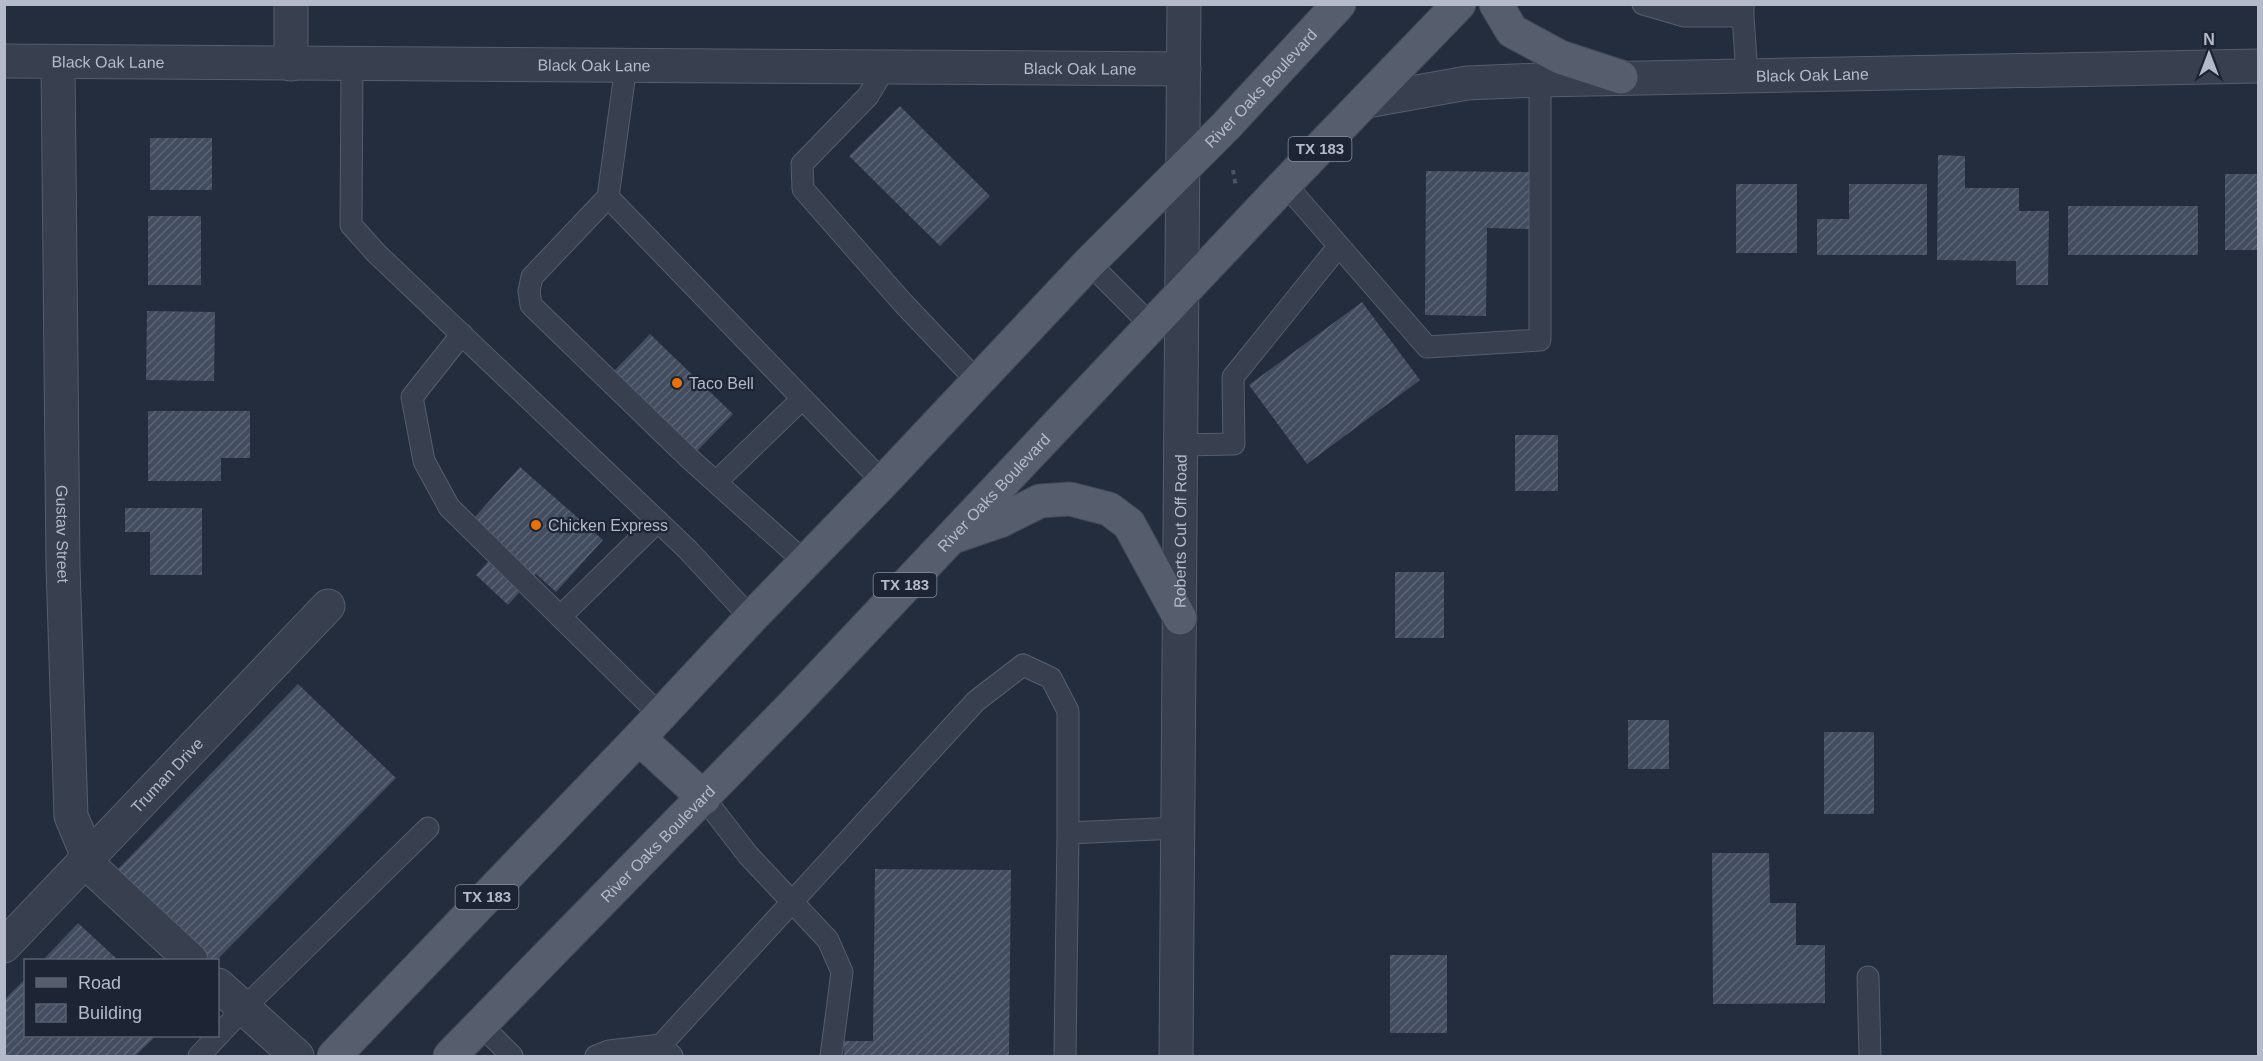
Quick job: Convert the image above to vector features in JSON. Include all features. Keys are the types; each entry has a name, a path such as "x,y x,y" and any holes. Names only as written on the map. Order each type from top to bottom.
{"main road":[{"name":"River Oaks Boulevard","path":"334,1056 650,727 751,618 884,482 1089,262 1184,168 1339,4"},
{"name":"River Oaks Boulevard","path":"450,1056 704,798 1285,184 1459,4"},
{"path":"1496,4 1512,31 1560,57 1621,77"},
{"path":"949,539 1000,521 1040,501 1070,500 1109,509 1129,524 1180,618"},
{"path":"650,727 704,798"}],"street":[{"path":"291,4 291,64"},
{"name":"Roberts Cut Off Road","path":"1176,1056 1184,4"},
{"name":"Black Oak Lane","path":"4,61 1184,69"},
{"name":"Gustav Street","path":"58,62 63,566 71,816 93,869 190,959"},
{"name":"Black Oak Lane","path":"1367,101 1467,83 1540,80 2259,66"},
{"name":"Truman Drive","path":"4,946 328,606"},
{"path":"219,986 297,1056"}],"lane":[{"path":"1643,4 1684,16 1743,10 1747,75"},
{"path":"352,65 351,225 376,253 688,550 751,618"},
{"path":"626,66 608,197 532,277 529,291 531,305 716,482 806,563"},
{"path":"885,67 868,96 801,164 803,189 903,303 978,382"},
{"path":"1285,184 1427,347 1540,340 1540,80"},
{"path":"608,197 884,482"},
{"path":"1179,445 1234,444 1233,377 1338,247"},
{"path":"1089,262 1151,326"},
{"path":"462,334 412,397 424,461 449,507 561,616 650,727"},
{"path":"716,482 802,399"},
{"path":"561,616 658,521"},
{"path":"596,1056 609,1051 666,1051 792,902 976,701 1023,665 1051,678 1068,711 1065,1056"},
{"path":"704,798 748,855 828,940 842,972 831,1056"},
{"path":"219,1035 428,828"},
{"path":"1068,833 1178,828"},
{"path":"1868,977 1870,1056"},
{"path":"481,1025 512,1056"},
{"path":"199,1056 217,1037"}],"path":[{"path":"1233,170 1236,189"}],"building":[{"path":"900,106 990,196 940,246 849,156"},
{"path":"150,138 212,138 212,190 150,190"},
{"path":"1938,155 1965,156 1965,188 2019,188 2019,211 2049,211 2048,285 2016,285 2016,261 1937,260"},
{"path":"1426,171 1531,172 1531,229 1487,228 1486,316 1425,315"},
{"path":"2225,174 2258,174 2258,250 2225,250"},
{"path":"1736,184 1797,184 1797,253 1736,253"},
{"path":"1849,184 1927,184 1927,255 1817,255 1817,219 1849,219"},
{"path":"2068,206 2198,206 2198,255 2068,255"},
{"path":"148,216 201,216 201,285 148,285"},
{"path":"1362,302 1420,380 1307,464 1249,385"},
{"path":"147,311 215,312 214,381 146,380"},
{"path":"650,334 733,414 697,451 614,371"},
{"path":"148,411 250,411 250,458 221,458 221,481 148,481"},
{"path":"1515,435 1558,435 1558,491 1515,491"},
{"path":"520,467 603,540 556,592 536,574 508,605 476,575 502,546 473,519"},
{"path":"125,508 202,508 202,575 150,575 150,532 125,532"},
{"path":"1395,572 1444,572 1444,638 1395,638"},
{"path":"298,684 396,778 218,959 206,959 115,872"},
{"path":"1628,720 1669,720 1669,769 1628,769"},
{"path":"1824,732 1874,732 1874,814 1824,814"},
{"path":"1712,853 1769,853 1770,903 1796,903 1796,945 1825,945 1825,1003 1713,1004"},
{"path":"875,869 1011,870 1009,1056 844,1056 844,1041 873,1041"},
{"path":"78,923 117,959 44,959"},
{"path":"1390,955 1447,955 1447,1033 1390,1033"},
{"path":"24,980 24,1037 155,1037 135,1056 4,1056 4,1000"}],"place":[{"name":"Taco Bell","path":"677,383"},
{"name":"Chicken Express","path":"536,525"}]}
